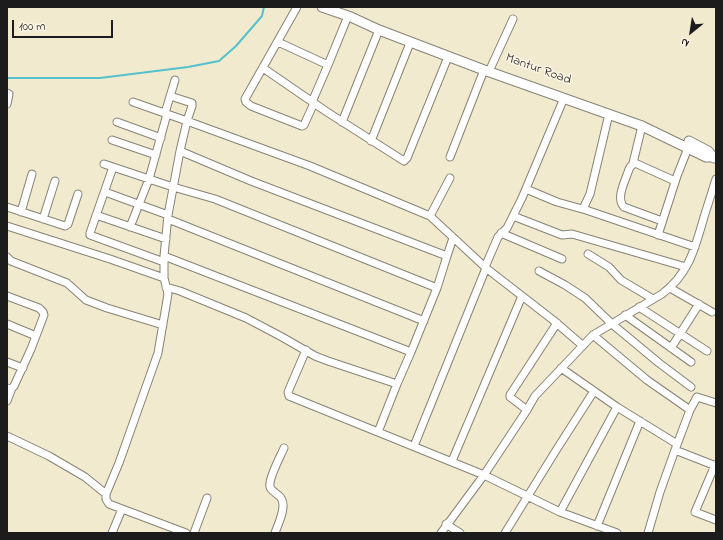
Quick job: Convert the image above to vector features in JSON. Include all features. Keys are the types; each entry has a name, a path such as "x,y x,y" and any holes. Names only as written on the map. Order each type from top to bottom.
{"main road":[{"name":"Mantur Road","path":"322,7 349,16 410,43 488,68 660,128 708,151 714,159"},
{"name":"Mantur Road","path":"349,16 357,17 564,98 642,126 706,157 714,159"}],"street":[{"path":"297,7 245,99 248,104 302,126 304,125 349,16"},
{"path":"450,157 488,68 513,19"},
{"path":"342,122 379,30"},
{"path":"278,42 328,65"},
{"path":"371,141 410,43"},
{"path":"263,68 342,122 404,161 406,160 448,56"},
{"path":"130,227 150,179 175,80"},
{"path":"7,93 9,94 7,104"},
{"path":"170,96 192,103 192,106 180,151 168,217 164,259 164,278 168,294 158,353 119,463 106,494 106,499 109,504 186,533"},
{"path":"414,446 498,237 507,228 514,216 564,98"},
{"path":"133,102 310,166 430,216 486,268 557,323 582,345"},
{"path":"582,209 590,194 610,114"},
{"path":"117,122 161,138"},
{"path":"642,126 633,163 629,169 620,195 622,205 627,209 662,221"},
{"path":"112,140 156,155"},
{"path":"658,235 675,181 688,148"},
{"path":"180,151 251,181 447,256"},
{"path":"633,163 638,163 675,181"},
{"path":"104,164 215,199 437,288"},
{"path":"113,167 90,233 92,236 164,259 412,352"},
{"path":"21,212 32,174"},
{"path":"430,216 450,178"},
{"path":"441,533 446,524 484,475 535,396 582,345 593,335 670,288 681,276 695,247 716,179"},
{"path":"43,219 55,181"},
{"path":"526,189 561,204 582,209 695,247"},
{"path":"104,192 139,204 424,321"},
{"path":"7,207 63,226 66,225 78,194"},
{"path":"96,215 166,239"},
{"path":"514,216 562,235 572,234 686,268"},
{"path":"7,226 164,278"},
{"path":"501,233 562,259"},
{"path":"378,432 437,288 453,238"},
{"path":"588,254 609,267 621,280 652,299"},
{"path":"7,257 11,261 67,283 86,300 162,325"},
{"path":"539,271 565,284 585,298 612,324 691,387"},
{"path":"166,287 180,291 246,318 328,361 397,384"},
{"path":"670,288 712,312"},
{"path":"7,296 38,308 43,312 36,336 22,368 10,388 7,401"},
{"path":"452,461 522,296"},
{"path":"672,348 699,304"},
{"path":"639,307 707,351"},
{"path":"625,315 691,362"},
{"path":"527,410 513,400 510,395 557,323"},
{"path":"7,324 36,336"},
{"path":"593,335 647,380 690,410"},
{"path":"306,350 288,392 289,396 452,461 560,512 617,533"},
{"path":"7,362 22,368"},
{"path":"561,368 676,447 716,465 695,512 716,520"},
{"path":"505,533 594,392"},
{"path":"648,533 660,492 690,410 697,397 716,403"},
{"path":"560,512 617,407"},
{"path":"597,526 640,421"},
{"path":"7,436 49,456 85,477 106,494"},
{"path":"275,533 281,512 282,500 272,490 270,483 284,448"},
{"path":"194,533 207,498"},
{"path":"112,533 122,509"},
{"path":"446,524 460,533"}],"waterway":[{"path":"7,78 100,78 188,67 219,61 236,46 262,16 264,7"}]}
